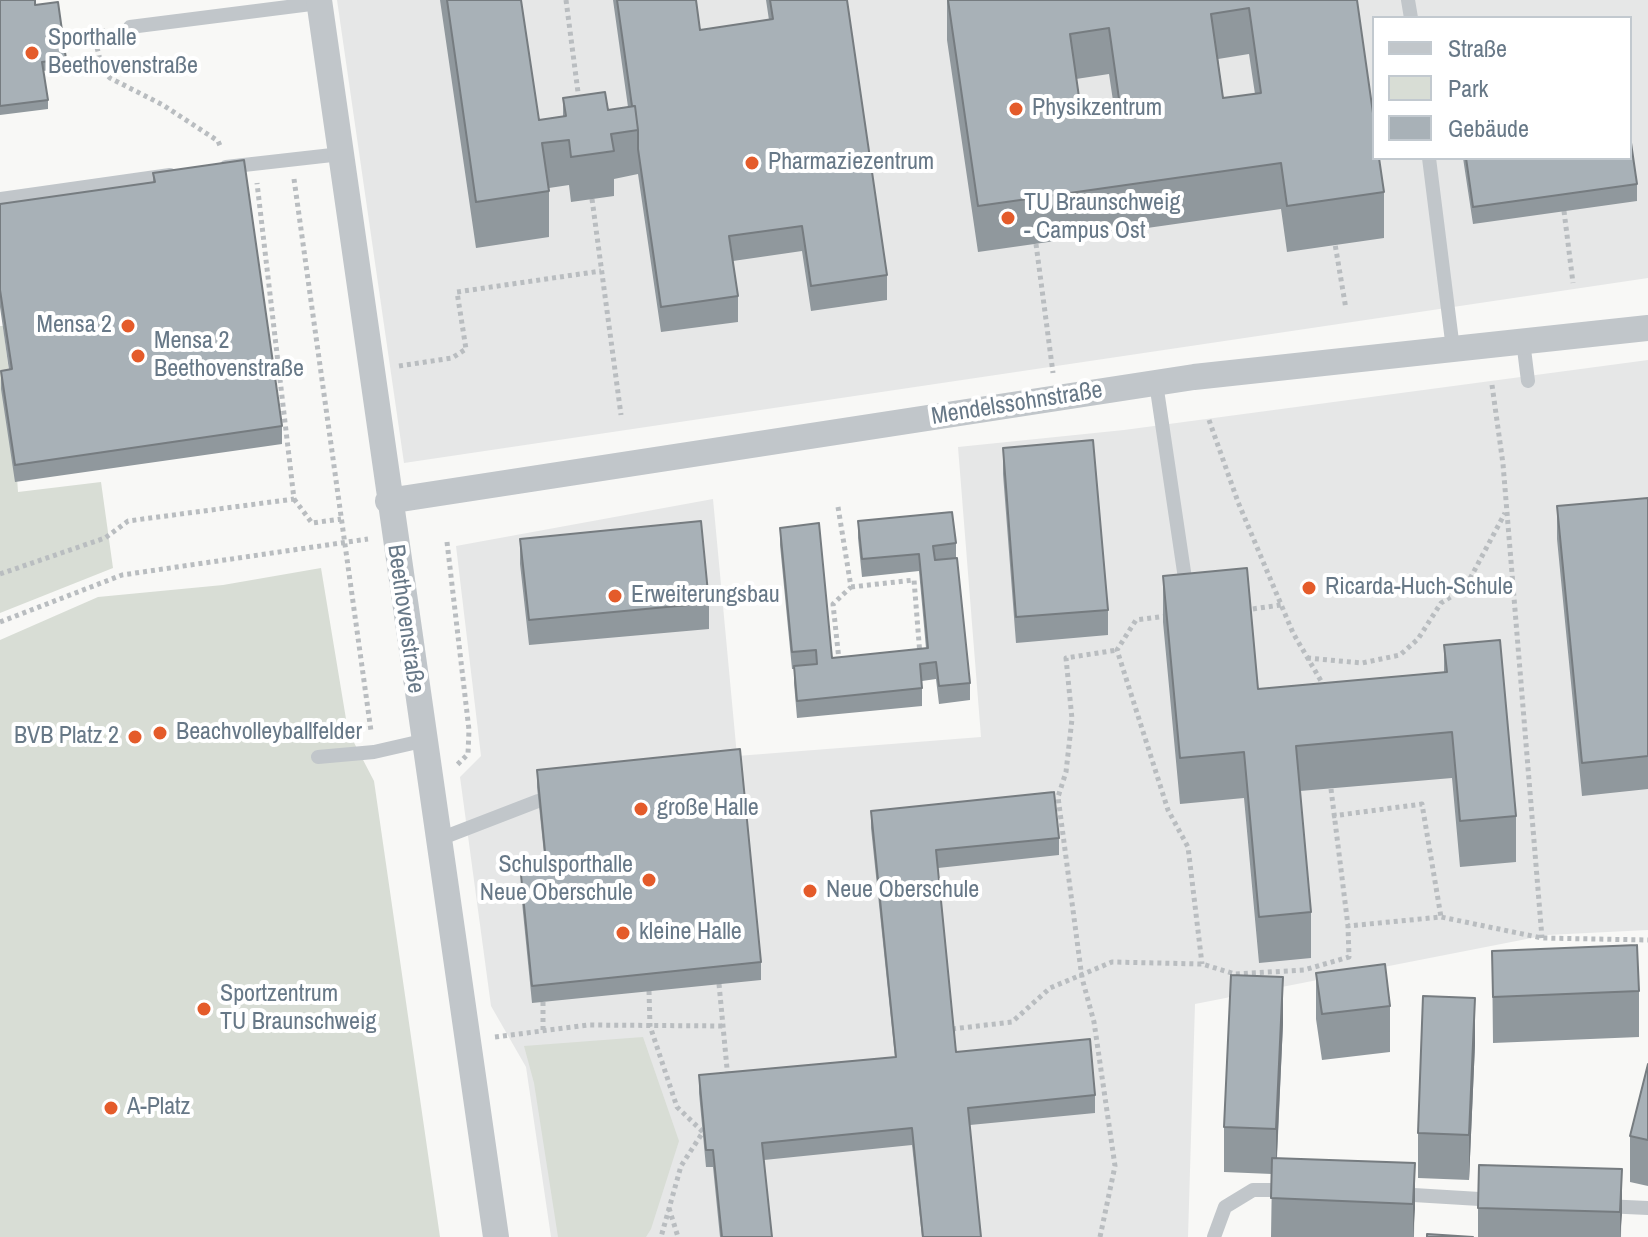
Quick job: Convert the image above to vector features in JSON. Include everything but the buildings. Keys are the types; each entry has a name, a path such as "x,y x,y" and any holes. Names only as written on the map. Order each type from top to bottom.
{"street":[{"name":"Beethovenstraße","path":"319,2 422,741 496,1237"},
{"name":"Mendelssohnstraße","path":"388,501 1156,383 1648,328"}],"lane":[{"path":"130,27 319,2"},
{"path":"220,168 341,154"},
{"path":"1429,160 1453,349"},
{"path":"0,199 182,173"},
{"path":"1523,341 1528,381"},
{"path":"1156,383 1190,613"},
{"path":"318,757 374,752 422,741"},
{"path":"437,840 538,801"},
{"path":"1214,1237 1225,1207 1253,1190 1299,1189"},
{"path":"1375,1193 1511,1200"},
{"path":"1587,1205 1648,1208"}],"path":[{"path":"566,0 580,110"},
{"path":"62,38 130,27"},
{"path":"93,32 103,71 218,141 220,168 233,174 256,172 294,499 312,523 341,519"},
{"path":"291,159 374,752"},
{"path":"592,199 621,415"},
{"path":"1564,211 1573,283"},
{"path":"1333,231 1346,309"},
{"path":"1036,244 1056,398"},
{"path":"370,370 452,358 466,349 457,292 601,271"},
{"path":"1492,385 1542,938"},
{"path":"1209,420 1238,502 1281,605 1306,658 1328,692"},
{"path":"0,574 105,538 128,521 294,499"},
{"path":"838,507 851,587"},
{"path":"1306,658 1362,663 1400,655 1418,639 1441,603 1465,588 1505,512"},
{"path":"0,622 122,575 393,535"},
{"path":"447,542 469,730 468,754 450,772"},
{"path":"852,662 839,663 833,604 851,587 914,580 920,656 907,657"},
{"path":"1234,612 1281,605"},
{"path":"1100,1237 1115,1166 1094,1022 1082,978 1058,797 1066,772 1072,719 1066,658 1117,650 1136,620 1190,613"},
{"path":"1117,650 1168,810 1188,847 1202,964"},
{"path":"952,1029 1012,1022 1050,988 1082,978 1112,962 1202,964 1235,974 1304,970 1349,957 1331,789"},
{"path":"1332,816 1422,804 1441,917"},
{"path":"1348,926 1441,917 1542,938 1648,940"},
{"path":"719,984 728,1091"},
{"path":"649,991 650,1026 677,1107 703,1132 681,1166 661,1237"},
{"path":"543,1002 543,1031"},
{"path":"466,1041 588,1025 724,1026"},
{"path":"669,1207 678,1237"}],"shaded area":[{"name":"TU Braunschweig - Campus Ost","path":"337,0 1648,0 1648,278 404,463"},
{"path":"1648,360 1648,930 1547,935 1195,1004 1188,1237 551,1237 526,1067 491,1006 460,777 481,756 456,546 713,499 737,756 981,737 958,447 1124,430"}],"green space":[{"path":"0,326 3,326 11,387 18,492 101,482 113,568 0,613"},
{"name":"Sportzentrum TU Braunschweig","path":"321,568 348,731 374,781 440,1237 0,1237 0,640 98,597 223,585"},
{"path":"643,1037 679,1141 651,1229 646,1237 558,1237 534,1083 524,1046"}],"place":[{"name":"Sporthalle Beethovenstraße","path":"32,53"},
{"name":"Physikzentrum","path":"1016,109"},
{"name":"Pharmaziezentrum","path":"752,163"},
{"name":"TU Braunschweig - Campus Ost","path":"1008,218"},
{"name":"Mensa 2","path":"128,326"},
{"name":"Mensa 2 Beethovenstraße","path":"138,356"},
{"name":"Ricarda-Huch-Schule","path":"1309,588"},
{"name":"Erweiterungsbau","path":"615,596"},
{"name":"Beachvolleyballfelder","path":"160,733"},
{"name":"BVB Platz 2","path":"135,737"},
{"name":"große Halle","path":"641,809"},
{"name":"Schulsporthalle Neue Oberschule","path":"649,880"},
{"name":"Neue Oberschule","path":"810,891"},
{"name":"kleine Halle","path":"623,933"},
{"name":"Sportzentrum TU Braunschweig","path":"204,1009"},
{"name":"A-Platz","path":"111,1108"}]}
